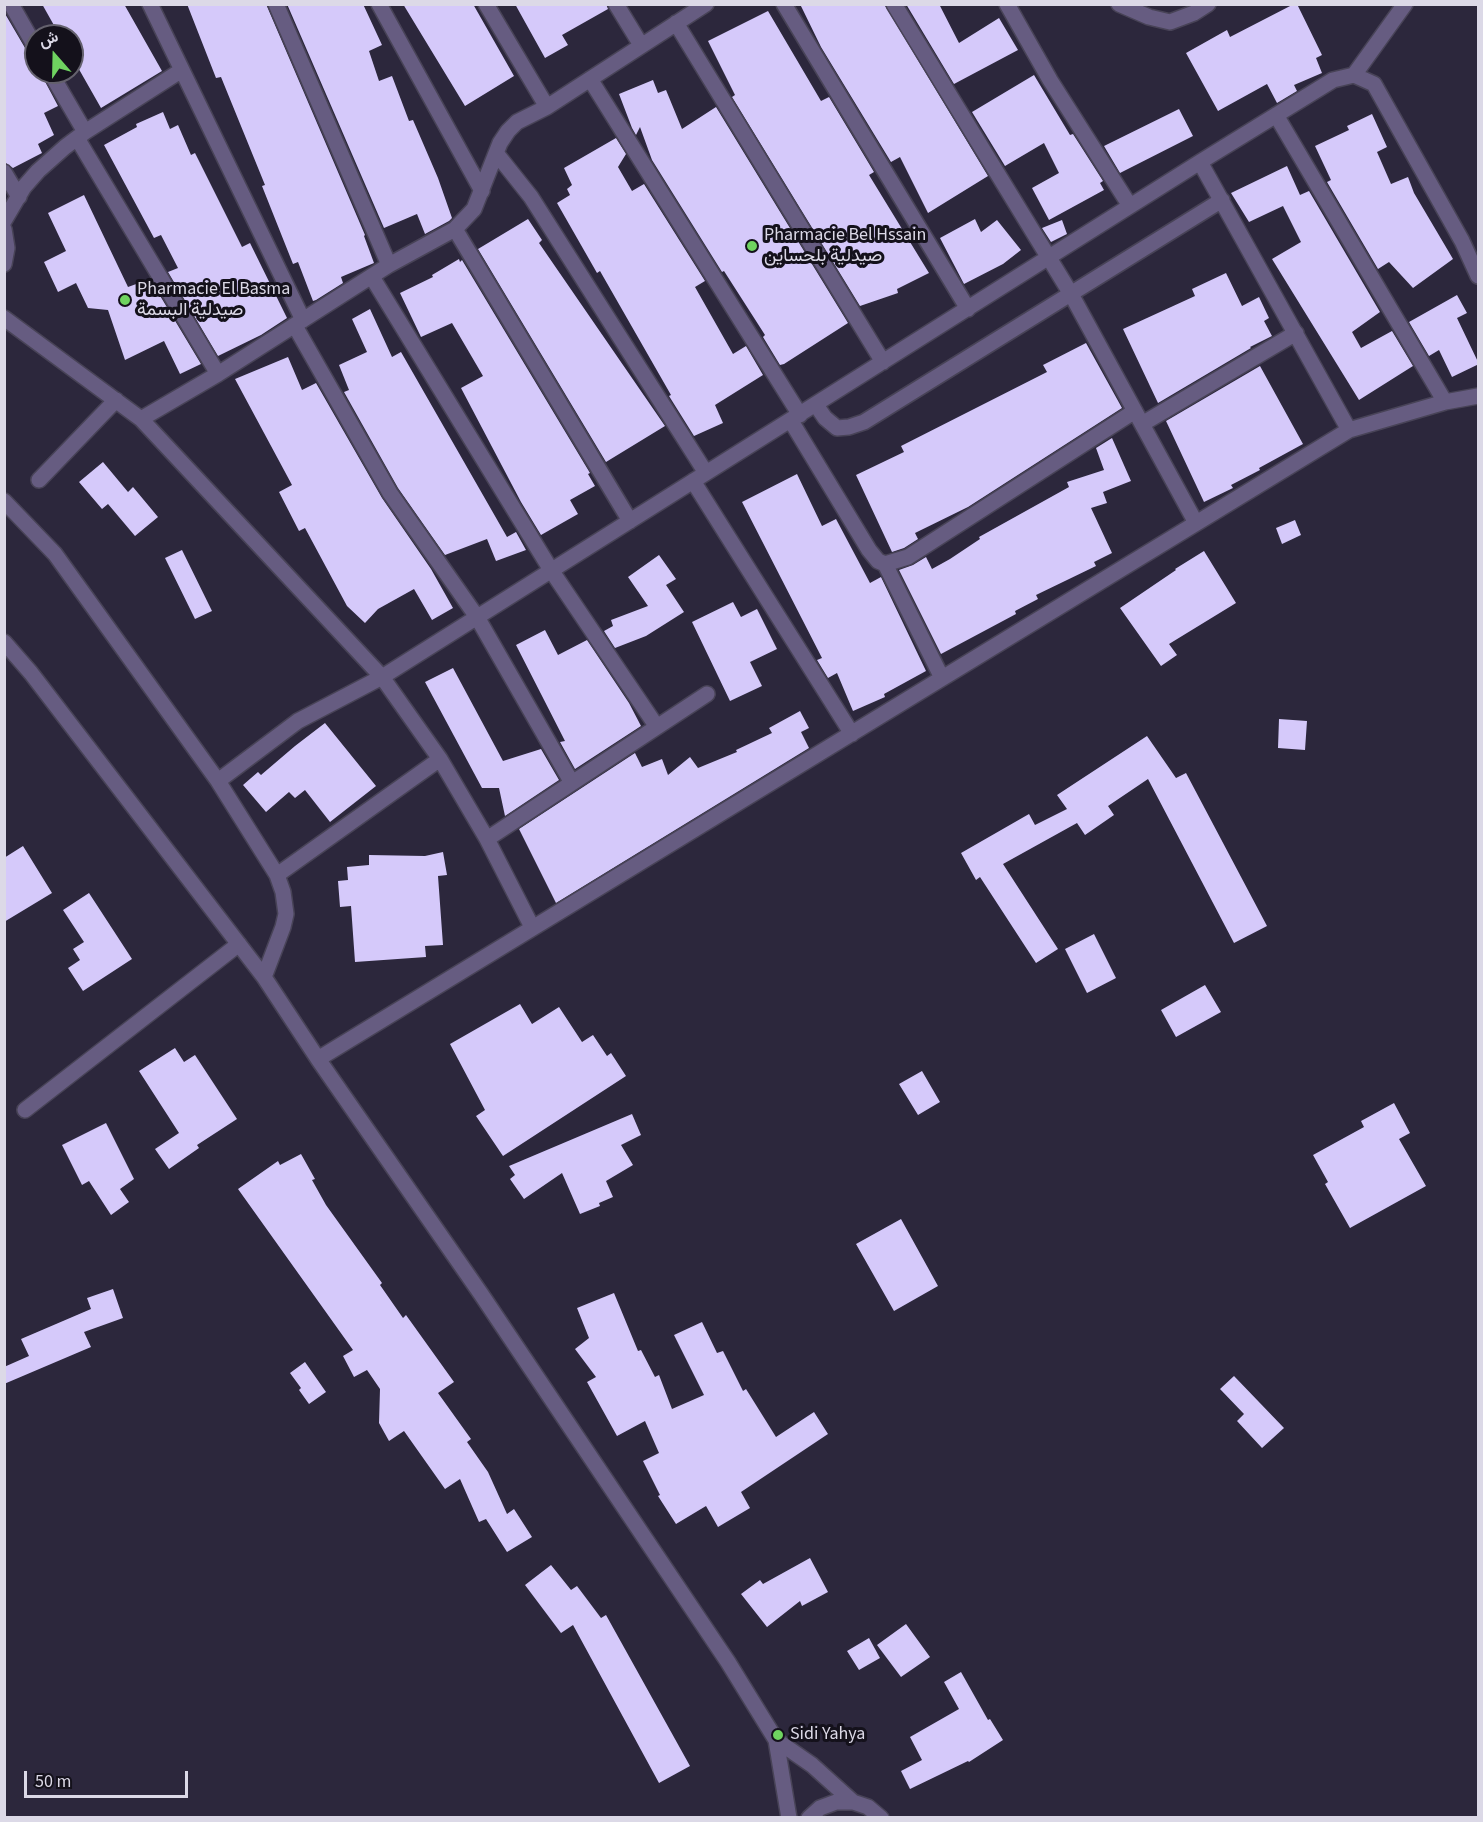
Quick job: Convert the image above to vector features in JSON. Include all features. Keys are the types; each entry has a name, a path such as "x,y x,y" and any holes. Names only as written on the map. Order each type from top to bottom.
{"street":[{"path":"10,4 24,28"},
{"path":"150,4 299,323 390,493 477,617 573,783"},
{"path":"276,4 389,265"},
{"path":"380,4 482,191"},
{"path":"486,4 547,107"},
{"path":"616,4 641,45"},
{"path":"141,419 218,374 389,265 454,229 474,209 496,153 508,131 517,122 547,107 706,4"},
{"path":"784,4 968,309"},
{"path":"894,4 1071,294 1196,523"},
{"path":"1006,4 1050,80 1130,206"},
{"path":"1119,4 1149,17 1170,22 1194,13 1208,4"},
{"path":"1354,75 1405,4"},
{"path":"676,23 883,362"},
{"path":"4,222 38,171 81,135 182,70"},
{"path":"218,781 298,721 382,677 1333,80 1354,75 1374,84 1477,271"},
{"path":"590,79 795,418 869,550 878,561 885,564 908,558 1138,417 1296,333"},
{"path":"56,84 81,135 218,374"},
{"path":"1276,115 1445,402"},
{"path":"496,153 531,197 852,734"},
{"path":"1200,162 1349,430"},
{"path":"4,172 20,197"},
{"path":"816,405 825,418 837,428 864,422 1222,200"},
{"path":"4,229 7,248 4,264"},
{"path":"454,229 630,520"},
{"path":"372,277 551,570 657,727"},
{"path":"4,318 141,419 382,677 440,759 487,839 532,927"},
{"path":"318,1059 1349,430 1445,402 1479,396"},
{"path":"39,480 116,400"},
{"path":"4,501 55,554 218,781 277,875 283,892 286,914 264,977"},
{"path":"885,564 942,678"},
{"path":"4,642 264,977 481,1294 728,1662 776,1740 789,1818"},
{"path":"487,839 707,694"},
{"path":"277,875 440,759"},
{"path":"25,1110 239,944"},
{"path":"776,1740 812,1765 853,1802"},
{"path":"809,1818 820,1808 836,1802 853,1802 868,1807 881,1818"}],"building":[{"path":"42,4 124,4 162,71 101,108 84,78 84,24 53,24"},
{"path":"187,4 266,4 365,235 374,263 341,277 343,283 316,300 313,301 298,262 293,264 262,186 265,185 221,77 216,78"},
{"path":"287,4 363,4 382,45 369,51 379,81 392,76 409,121 413,120 438,178 452,218 449,221 425,234 417,214 384,228"},
{"path":"403,4 473,4 514,76 465,106"},
{"path":"515,4 606,4 608,9 562,35 568,45 545,58"},
{"path":"800,4 884,4 988,176 928,213 900,157 891,162 821,47"},
{"path":"906,4 939,4 959,43 999,18 1018,50 954,84"},
{"path":"1297,4 1322,55 1316,58 1322,73 1294,85 1297,91 1277,103 1267,84 1218,111 1186,53 1227,30 1230,37"},
{"path":"768,11 821,101 829,97 874,172 869,175 929,273 897,289 898,293 860,306 732,97 735,95 708,41"},
{"path":"4,12 24,46 24,84 46,84 58,106 44,113 54,135 38,144 42,153 13,168 4,162"},
{"path":"1034,75 1070,135 1073,134 1103,181 1100,183 1104,190 1049,220 1032,188 1059,173 1044,143 1005,166 972,112"},
{"name":"Pharmacie Bel Hssain صيدلية بلحساين","path":"653,80 658,93 666,90 682,129 716,107 848,323 784,364 780,365 763,337 765,335 724,271 722,272 652,160 640,127 636,135 632,128 619,94"},
{"path":"1179,109 1193,136 1120,173 1104,146"},
{"path":"163,112 170,129 178,125 191,155 195,153 242,247 250,243 287,318 261,335 218,356 168,272 178,268 161,235 154,238 104,145 137,127 136,124"},
{"path":"1372,114 1387,147 1377,152 1391,184 1408,177 1414,193 1453,259 1413,288 1389,262 1378,269 1327,182 1331,180 1315,146 1349,130 1347,126"},
{"path":"616,138 626,154 618,167 632,191 644,184 705,281 695,287 733,354 746,346 763,375 715,405 723,423 694,436 669,396 671,395 600,271 597,273 557,203 570,195 567,189 572,185 564,168"},
{"path":"1287,166 1300,195 1309,191 1380,312 1352,332 1361,348 1392,331 1413,366 1359,400 1272,259 1301,242 1283,206 1249,222 1231,193"},
{"name":"Pharmacie El Basma صيدلية البسمة","path":"84,195 128,287 150,279 201,364 180,374 164,341 125,360 108,310 88,308 76,283 58,292 44,262 66,251 48,213"},
{"path":"528,219 542,240 539,243 665,426 606,462 478,249"},
{"path":"975,219 981,232 997,220 1021,250 1003,264 964,284 940,238"},
{"path":"1062,220 1067,234 1051,242 1042,228"},
{"path":"459,259 460,262 462,260 590,473 588,474 595,486 570,500 578,514 541,535 461,388 483,376 452,323 421,337 400,293 433,277 432,275"},
{"path":"1226,273 1242,306 1259,297 1269,318 1264,321 1272,336 1158,403 1123,329 1195,296 1192,289"},
{"path":"1457,295 1467,313 1457,318 1479,364 1452,377 1439,350 1429,356 1409,322"},
{"path":"370,309 392,357 401,352 507,537 516,532 526,550 496,561 487,539 445,555 398,488 344,392 349,390 339,365 367,352 352,319"},
{"path":"1086,343 1122,408 968,507 915,533 918,539 892,552 856,475 904,452 901,446 1047,372 1043,365"},
{"path":"288,357 302,390 316,383 382,498 431,569 453,608 432,620 414,589 378,609 365,623 347,606 305,528 299,531 279,492 292,485 235,379"},
{"path":"1260,366 1303,444 1231,485 1233,488 1204,502 1166,421"},
{"path":"1112,438 1131,481 1103,492 1107,503 1091,508 1112,553 1094,562 1096,566 1036,595 1038,599 1015,611 1016,614 941,654 899,570 926,557 932,569 980,539 979,537 1069,487 1067,482 1104,470 1096,448"},
{"path":"103,462 128,492 133,487 158,517 135,536 108,504 102,509 79,482"},
{"path":"797,474 822,526 836,519 870,583 881,577 926,671 884,694 885,697 853,711 837,673 828,678 817,660 822,658 742,502"},
{"path":"1295,520 1301,535 1282,544 1276,528"},
{"path":"182,550 212,611 195,619 165,558"},
{"path":"1204,551 1236,603 1169,644 1177,655 1161,666 1120,608"},
{"path":"659,555 676,579 666,585 684,612 646,636 615,648 604,631 613,626 611,620 648,606 628,577"},
{"path":"733,602 741,617 757,609 777,649 750,662 762,686 730,701 692,622"},
{"path":"545,630 558,655 587,640 629,703 641,726 575,769 560,742 565,741 516,645"},
{"path":"453,668 503,761 541,749 559,780 505,816 499,788 482,788 425,682"},
{"path":"800,711 809,728 801,732 809,748 556,903 519,829 635,753 642,767 662,759 668,775 690,757 698,768 737,752 736,750 772,733 769,728"},
{"path":"1279,719 1307,721 1305,750 1278,748"},
{"path":"325,723 376,786 330,822 305,790 295,798 289,792 266,812 243,785 258,772 261,775"},
{"path":"1147,736 1176,778 1186,773 1267,926 1234,943 1148,779 1108,806 1114,815 1085,835 1077,823 1003,864 1058,949 1036,963 980,877 976,880 961,853 1029,814 1035,825 1067,809 1057,795"},
{"path":"23,846 52,893 4,922 4,858"},
{"path":"443,852 447,875 438,876 443,945 425,946 426,957 355,962 351,906 340,907 338,881 348,880 347,867 369,865 369,855 425,856"},
{"path":"89,893 132,959 83,991 68,968 80,960 73,949 84,942 63,910"},
{"path":"1094,934 1116,978 1087,993 1065,949"},
{"path":"1205,985 1221,1012 1176,1037 1161,1010"},
{"path":"520,1004 532,1024 559,1007 582,1042 593,1035 607,1056 611,1053 626,1076 503,1156 476,1116 485,1110 450,1044"},
{"path":"175,1048 184,1062 195,1055 237,1119 197,1145 199,1148 169,1169 155,1149 179,1133 139,1071"},
{"path":"922,1071 940,1102 918,1115 899,1084"},
{"path":"1394,1103 1410,1133 1399,1139 1426,1186 1350,1228 1325,1184 1328,1182 1313,1155 1364,1127 1361,1121"},
{"path":"632,1114 641,1135 621,1145 633,1165 606,1181 613,1197 599,1203 600,1206 580,1214 562,1173 524,1199 510,1179 515,1175 509,1166"},
{"path":"106,1123 134,1179 120,1189 129,1202 111,1215 89,1181 82,1185 62,1145"},
{"path":"301,1154 326,1205 382,1283 380,1285 403,1318 406,1315 454,1382 438,1393 471,1439 467,1442 488,1472 507,1514 514,1509 532,1537 507,1552 486,1519 479,1522 460,1479 445,1489 404,1431 389,1441 379,1423 380,1389 367,1370 354,1377 343,1356 353,1350 238,1189 278,1161 280,1165"},
{"path":"901,1219 938,1286 894,1311 856,1244"},
{"path":"113,1289 123,1318 84,1332 91,1347 4,1384 4,1367 29,1356 21,1339 91,1309 87,1298"},
{"path":"614,1293 638,1351 641,1350 655,1377 659,1375 672,1409 704,1395 674,1335 702,1322 717,1353 723,1351 743,1391 746,1389 776,1437 814,1412 828,1434 741,1492 750,1508 718,1527 706,1506 676,1524 658,1496 660,1495 643,1461 659,1453 645,1421 617,1436 587,1382 596,1377 575,1349 589,1338 577,1308"},
{"path":"305,1362 326,1392 309,1404 290,1373"},
{"path":"1234,1376 1284,1428 1262,1448 1237,1421 1244,1414 1220,1389"},
{"path":"810,1558 828,1592 802,1606 800,1601 767,1627 741,1594 760,1580 763,1584"},
{"path":"551,1565 571,1590 577,1586 601,1618 606,1615 690,1766 659,1783 573,1625 561,1633 525,1585"},
{"path":"906,1624 930,1657 901,1677 877,1645"},
{"path":"869,1638 880,1658 859,1670 847,1651"},
{"path":"961,1672 988,1720 990,1719 1003,1740 969,1762 910,1789 901,1771 922,1760 910,1737 959,1709 944,1682"}],"place":[{"name":"Pharmacie Bel Hssain صيدلية بلحساين","path":"752,246"},
{"name":"Pharmacie El Basma صيدلية البسمة","path":"125,300"},
{"name":"Sidi Yahya","path":"778,1735"}]}
